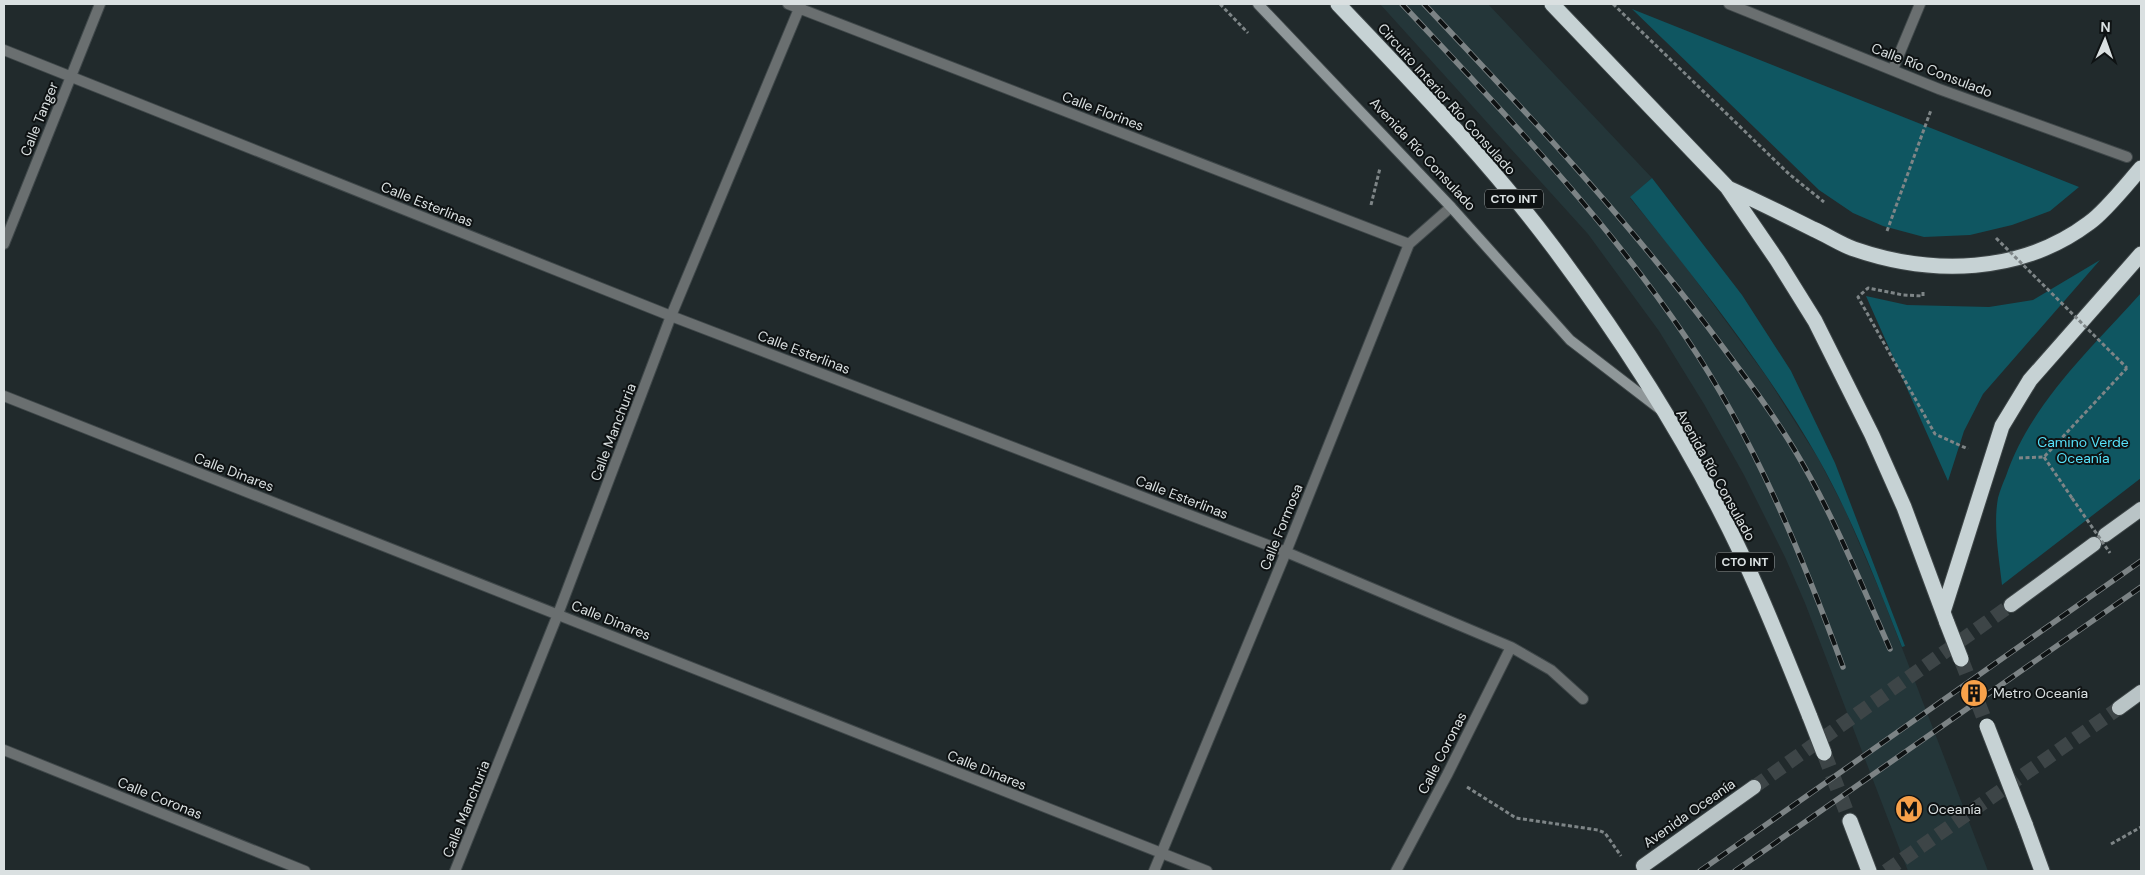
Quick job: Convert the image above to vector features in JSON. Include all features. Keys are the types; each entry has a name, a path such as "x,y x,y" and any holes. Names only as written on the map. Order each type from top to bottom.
{"highway":[{"name":"Circuito Interior Río Consulado","path":"1338,4 1485,163 1553,247 1604,319 1666,415"},
{"path":"1552,4 1727,187 1777,260 1815,321 1904,507 1960,659"},
{"path":"1727,187 1853,248 1904,263 1957,267 1990,264 2026,255 2060,242 2090,223 2141,168"},
{"path":"1945,618 1990,459 2002,426 2030,380 2141,254"},
{"name":"Avenida Río Consulado","path":"1666,415 1707,486 1741,552 1772,623 1824,753"},
{"path":"2106,535 2141,509"},
{"path":"2011,605 2094,544"},
{"path":"2119,708 2141,692"},
{"path":"1988,726 2042,871"},
{"name":"Avenida Oceanía","path":"1643,866 1754,787"},
{"path":"1850,821 1869,871"}],"main road":[{"name":"Avenida Río Consulado","path":"1258,4 1452,207 1570,340 1666,415"}],"street":[{"name":"Calle Tanger","path":"4,244 100,4"},
{"name":"Calle Florines","path":"788,4 800,6 1409,244"},
{"name":"Calle Río Consulado","path":"1730,4 1939,88 2127,157"},
{"path":"1893,69 1920,4"},
{"name":"Calle Manchuria","path":"455,871 558,614 671,316 800,6"},
{"name":"Calle Esterlinas","path":"4,50 671,316 1286,552 1511,647 1551,670 1583,699"},
{"name":"Calle Formosa","path":"1154,871 1286,552 1409,244 1452,207"},
{"name":"Calle Dinares","path":"4,396 1207,871"},
{"name":"Calle Coronas","path":"1396,871 1447,775 1511,647"},
{"name":"Calle Coronas","path":"4,750 305,871"}],"path":[{"path":"1220,4 1254,38"},
{"path":"1613,4 1789,174 1826,204"},
{"path":"1895,236 1886,233 1939,88"},
{"path":"1364,227 1381,169 1374,162"},
{"path":"1996,238 2127,368 2044,457 2110,553"},
{"path":"1924,266 1923,296 1903,295 1868,288 1858,297 1935,434 1990,459"},
{"path":"1447,775 1516,818 1605,833 1627,864"},
{"path":"2111,844 2141,827"}],"shaded area":[{"path":"1380,4 1488,4 1652,178 1630,198 1678,256 1766,376 1818,458 1845,510 1882,596 1988,871 1908,871 1805,603 1785,557 1744,475 1704,404 1659,331 1588,234"}],"green space":[{"path":"1632,9 2079,187 2050,211 2012,225 1970,235 1924,237 1883,226 1853,213 1819,190"},
{"path":"1652,178 1742,295 1791,371 1835,463 1905,646 1902,647 1853,527 1818,458 1753,357 1630,197"},
{"path":"2100,260 1983,394 1964,431 1948,481 1866,296 1907,305 1989,307 2033,300"},
{"name":"Camino Verde Oceanía","path":"2141,293 2141,478 2002,585 1997,541 1996,519 1998,498 2017,449 2031,424 2064,378"}],"tunnel":[{"path":"1754,787 2011,605"},
{"path":"1961,659 1987,726"},
{"path":"1886,871 2119,708"},
{"path":"1824,753 1850,821"}],"railway":[{"path":"1402,4 1514,125 1587,208 1622,250 1687,339 1712,377 1775,498 1843,667"},
{"path":"1424,4 1580,172 1617,215 1690,304 1752,386 1786,436 1821,497 1890,649"},
{"path":"1700,871 2141,561"},
{"path":"1735,871 2141,587"}],"place":[{"name":"Metro Oceanía","path":"1974,693"},
{"name":"Oceanía","path":"1909,809"}]}
